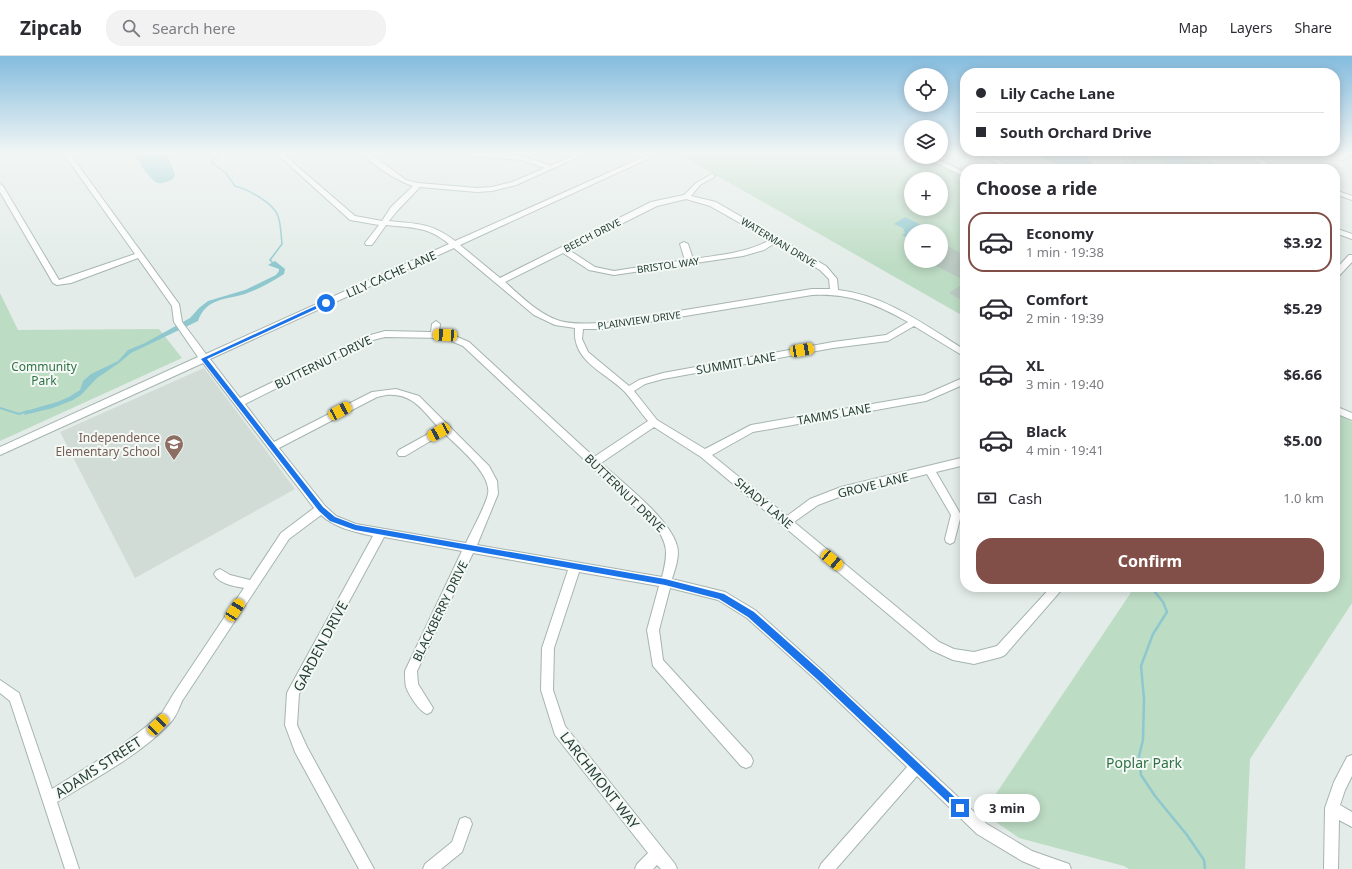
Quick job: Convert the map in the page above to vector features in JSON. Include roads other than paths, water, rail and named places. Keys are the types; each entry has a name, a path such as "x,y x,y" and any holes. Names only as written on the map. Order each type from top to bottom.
{"street":[{"path":"3,192 57,283 68,281 140,255"},
{"path":"95,192 176,306 178,322 184,332 321,509 332,519 355,528 665,582 721,596 751,614 821,677 982,829 1027,856 1064,869"},
{"name":"PLAINVIEW DRIVE","path":"322,192 346,213 354,218 363,221 420,226 432,229 500,281 537,313 558,323 579,326 606,326 812,292 834,292 868,299 881,304 960,351"},
{"path":"369,243 394,209 411,192"},
{"name":"LILY CACHE LANE","path":"0,451 570,192"},
{"path":"686,197 691,192"},
{"path":"1340,194 1352,198"},
{"name":"WATERMAN DRIVE","path":"686,197 722,208 827,272 833,279 834,292"},
{"name":"BEECH DRIVE","path":"500,281 654,204 686,197"},
{"path":"1340,232 1352,237"},
{"name":"BRISTOL WAY","path":"564,250 591,269 601,272 614,272 690,263 743,254 761,248 775,240"},
{"path":"684,244 690,263"},
{"path":"1340,270 1352,257"},
{"name":"SUMMIT LANE","path":"628,390 642,382 663,376 833,345 888,338 913,323"},
{"name":"SHADY LANE","path":"579,326 578,339 584,354 628,390 654,422 705,454 934,646 953,654 974,658 1001,651 1054,592"},
{"name":"BUTTERNUT DRIVE","path":"239,403 370,338 385,334 436,329 445,335 466,344 657,521 667,533 672,546 670,563 653,630 657,662 746,761"},
{"name":"TAMMS LANE","path":"705,454 750,429 926,398 960,382"},
{"name":"BLACKBERRY DRIVE","path":"272,447 375,394 398,388 416,398 485,469 492,481 493,494 470,547 411,671 412,686 428,708"},
{"path":"1340,411 1351,414"},
{"path":"594,462 654,422"},
{"path":"402,452 446,428"},
{"name":"GROVE LANE","path":"786,522 814,502 845,490 960,463"},
{"path":"930,471 956,515 950,539"},
{"name":"ADAMS STREET","path":"48,799 123,753 152,731 167,717 285,536 321,509"},
{"name":"GARDEN DRIVE","path":"368,869 302,752 291,725 293,693 381,532"},
{"name":"LARCHMONT WAY","path":"575,567 548,648 547,690 560,730 670,869"},
{"path":"220,574 227,579 252,585"},
{"path":"0,686 15,697 72,869"},
{"path":"1331,869 1332,808 1339,786 1352,762"},
{"path":"826,869 916,767"},
{"path":"1332,808 1352,820"},
{"path":"430,869 457,847 465,824"},
{"path":"642,869 658,854"}],"water":[{"path":"905,217 919,224 904,224 904,230 903,228 894,224"},
{"path":"275,261 285,269 284,274 250,292 223,299 211,304 201,313 198,321 131,353 97,378 81,395 73,400 53,408 24,415 26,411 69,397 80,390 83,381 91,374 118,361 128,350 145,343 190,318 208,301 245,290 276,275 279,269 268,265"}],"waterway":[{"path":"251,192 271,206 278,216 282,244 270,260 273,263"},
{"path":"0,408 19,414 28,411"},
{"path":"1155,592 1163,602 1167,612 1153,634 1141,666 1144,699 1143,740 1139,756 1141,775 1155,796 1187,835 1204,860 1205,869"}],"place":[{"name":"Independence Elementary School","path":"174,461"}],"park label":[{"name":"Community Park","path":"44,373"},
{"name":"Poplar Park","path":"1144,762"}]}
